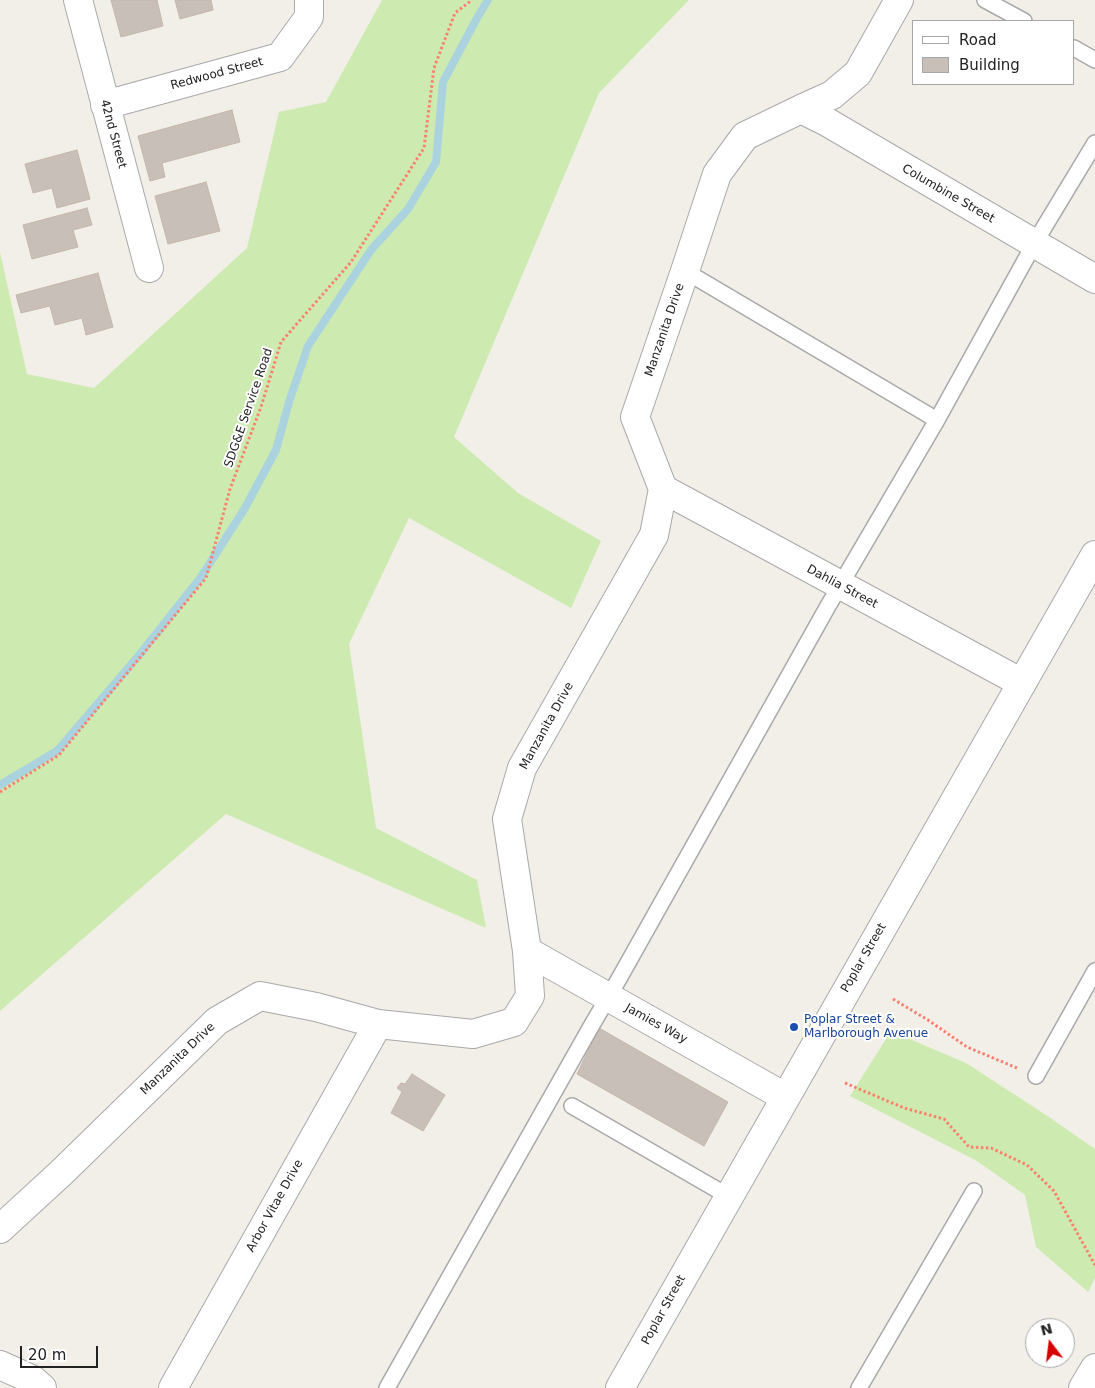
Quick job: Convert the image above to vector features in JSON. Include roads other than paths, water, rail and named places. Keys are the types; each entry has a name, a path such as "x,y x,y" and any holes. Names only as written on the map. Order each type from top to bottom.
{"street":[{"name":"42nd Street","path":"78,0 148,268"},
{"name":"Manzanita Drive","path":"0,1229 61,1173 217,1021 260,996 316,1007 378,1024 472,1034 514,1022 530,996 527,951 508,819 522,768 654,535 663,489 636,417 717,174 745,136 832,95 858,73 899,0"},
{"name":"Redwood Street","path":"105,105 280,57 309,8"},
{"name":"Columbine Street","path":"800,109 826,122 1095,279"},
{"name":"Dahlia Street","path":"663,489 1022,683"},
{"name":"Poplar Street","path":"620,1388 1095,555"},
{"name":"Jamies Way","path":"527,951 785,1096"},
{"name":"Arbor Vitae Drive","path":"173,1388 378,1024"},
{"path":"0,1365 33,1380 42,1388"},
{"path":"1083,1388 1095,1368"}],"lane":[{"path":"985,0 1022,20"},
{"path":"1075,49 1095,60"},
{"path":"388,1388 840,586 937,420 1034,244 1095,142"},
{"path":"686,271 937,420"},
{"path":"1036,1076 1095,971"},
{"path":"572,1106 728,1196"},
{"path":"859,1388 974,1191"}],"waterway":[{"path":"0,785 57,751 140,654 201,577 245,508 276,450 289,402 308,346 371,250 408,209 436,162 443,82 488,0"}],"place":[{"name":"Poplar Street & Marlborough Avenue","path":"794,1027"}]}
